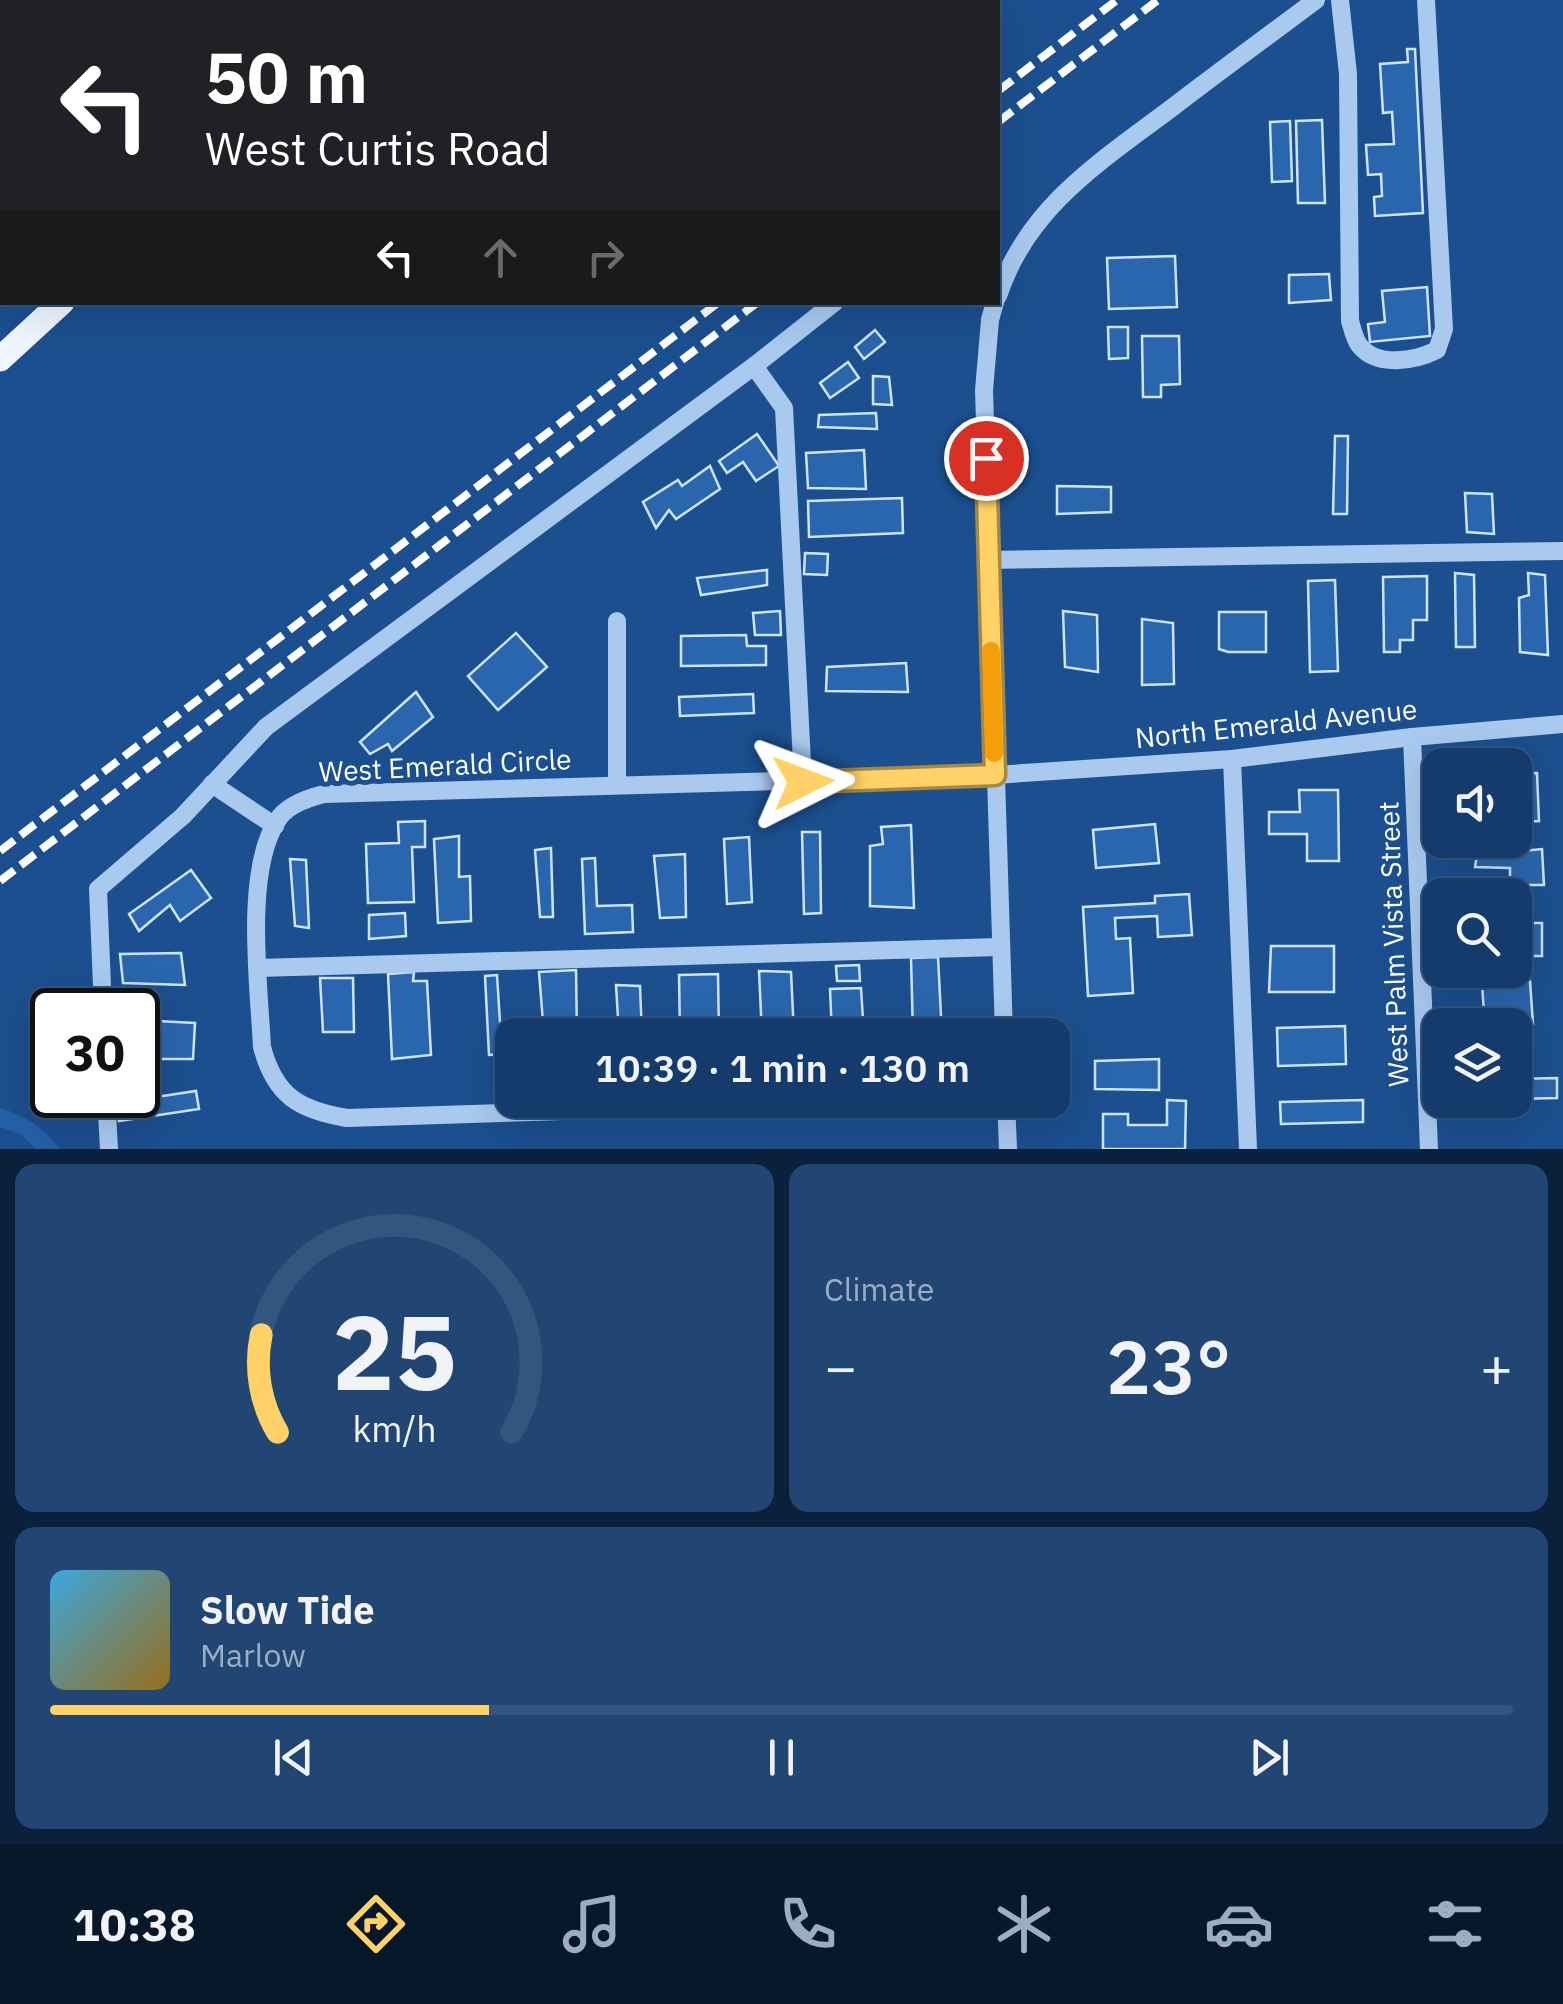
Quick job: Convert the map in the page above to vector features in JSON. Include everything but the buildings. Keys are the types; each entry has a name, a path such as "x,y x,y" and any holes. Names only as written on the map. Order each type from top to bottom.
{"main road":[{"path":"0,359 59,305"}],"street":[{"path":"1003,262 1052,204 1110,153 1316,0"},
{"path":"1340,0 1348,74 1350,322 1359,346 1383,360 1420,359 1437,350 1444,329 1426,0"},
{"path":"102,988 98,889 183,816 266,727 831,305"},
{"path":"994,305 984,390 1003,1018"},
{"path":"754,366 784,408 803,782"},
{"path":"988,560 1563,551"},
{"path":"616,621 616,785"},
{"name":"North Emerald Avenue","path":"995,775 1232,760 1563,724"},
{"name":"West Palm Vista Street","path":"1412,738 1430,1149"},
{"path":"1232,760 1248,1149"},
{"name":"West Emerald Circle","path":"275,826 286,811 305,799 324,794 995,775"},
{"path":"212,784 275,826 263,855 257,890 258,968 262,1047 267,1067 280,1088 316,1113 347,1118 495,1113"},
{"path":"258,968 1000,946"},
{"path":"107,1118 108,1149"},
{"path":"1007,1118 1008,1149"}],"shaded area":[{"path":"0,1108 33,1123 60,1149 35,1149 22,1135 0,1127"}],"railway":[{"path":"1000,89 1117,0"},
{"path":"1000,120 1158,0"},
{"path":"0,851 715,305"},
{"path":"0,881 754,305"}],"slow traffic":[{"path":"991,651 994,753"}],"route":[{"path":"803,782 995,775 986,458"}]}
